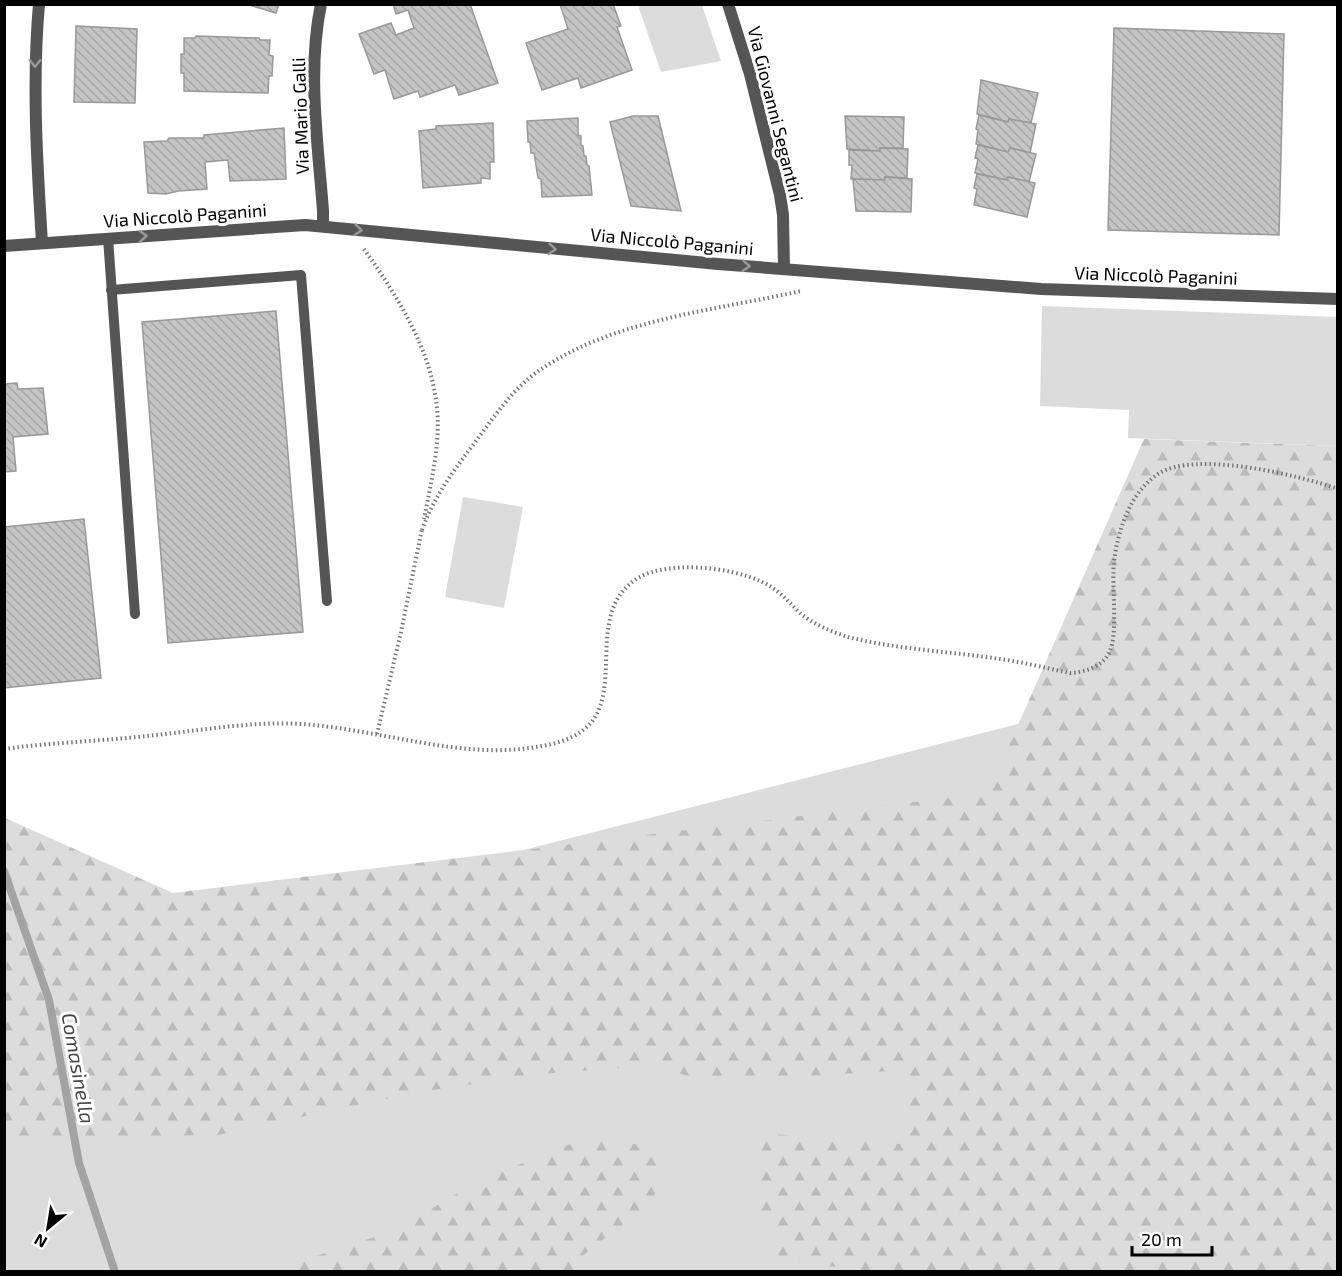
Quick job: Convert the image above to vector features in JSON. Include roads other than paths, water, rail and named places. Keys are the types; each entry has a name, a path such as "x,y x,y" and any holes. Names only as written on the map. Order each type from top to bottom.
{"street":[{"path":"39,4 35,50 35,118 42,243"},
{"name":"Via Mario Galli","path":"321,4 315,46 314,84 323,226"},
{"name":"Via Giovanni Segantini","path":"728,4 750,74 780,195 783,215 784,269"},
{"name":"Via Niccolò Paganini","path":"4,246 278,226 323,226 622,256 1041,289 1338,299"}],"lane":[{"path":"108,238 135,614"},
{"path":"111,290 301,275 327,601"}],"waterway":[{"name":"Comasinella","path":"4,871 49,1000 79,1163 115,1272"}]}
